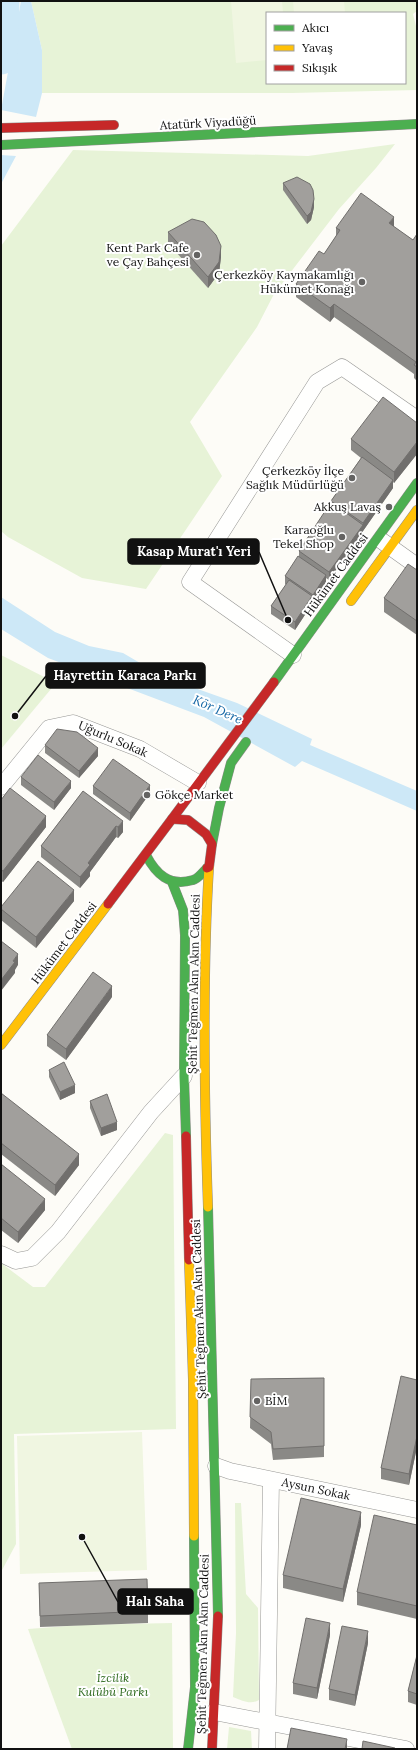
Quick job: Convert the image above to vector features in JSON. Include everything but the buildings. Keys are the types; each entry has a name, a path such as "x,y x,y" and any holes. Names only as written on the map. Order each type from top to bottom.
{"main road":[{"path":"331,119 417,117"},
{"path":"1,128 127,124"},
{"name":"Atatürk Viyadüğü","path":"1,145 417,124"},
{"name":"Hükümet Caddesi","path":"347,605 417,483"},
{"name":"Hükümet Caddesi","path":"198,783 293,655 383,543 417,510"},
{"path":"152,878 194,880 209,867 219,808 231,763 254,732"},
{"path":"168,879 154,870 146,854 198,783"},
{"path":"172,819 188,820 206,834 212,844"},
{"name":"Hükümet Caddesi","path":"1,1045 146,854"},
{"name":"Şehit Teğmen Akın Akın Caddesi","path":"209,867 207,899 204,1078 216,1466 218,1604 212,1749"},
{"name":"Şehit Teğmen Akın Akın Caddesi","path":"168,879 183,910 184,929 184,1076 193,1379 196,1687 188,1749"},
{"path":"121,887 136,880"}],"street":[{"path":"293,655 190,582 316,382 342,367 417,419"},
{"path":"383,543 417,566"},
{"name":"Uğurlu Sokak","path":"1,787 49,728 73,723 140,748 198,783"},
{"path":"1,1254 16,1262 32,1258 58,1232 151,1112 184,1076"},
{"name":"Aysun Sokak","path":"216,1466 271,1480 417,1510"},
{"path":"267,1749 271,1480"},
{"path":"214,1712 406,1749"}],"green space":[{"path":"31,1 417,1 417,11 413,14 417,30 417,90 292,93 42,93 42,50"},
{"path":"231,1 282,1 283,12 266,12 266,60 236,63"},
{"path":"293,1 344,1 345,12 294,12"},
{"path":"395,144 376,168 339,209 274,294 257,327 190,422 222,476 146,589 82,578 8,537 1,531 1,246 73,150 308,156"},
{"path":"1,655 56,683 1,749"},
{"path":"165,1133 173,1135 176,1429 14,1434 16,1544 1,1572 1,1263 33,1287 45,1287"},
{"path":"142,1432 147,1570 20,1574 17,1436"},
{"path":"235,1503 241,1503 246,1594 258,1608 259,1700 253,1702 246,1702 233,1697 236,1633"},
{"name":"İzcilik Kulübü Parkı","path":"172,1623 173,1749 72,1749 28,1629 81,1625"},
{"path":"229,1727 251,1731 252,1749 227,1749"}],"water":[{"path":"21,1 31,1 42,50 42,93 36,117 1,110"},
{"path":"1,155 16,156 1,184"},
{"name":"Kör Dere","path":"1,597 55,632 89,646 123,653 164,677 237,703 312,739 310,745 417,791 417,811 302,761 295,767 204,717 48,658 1,629"}],"waterway":[{"path":"1,58 3,1"}],"traffic: fast":[{"path":"1,145 417,124"},
{"path":"274,682 417,483"},
{"path":"212,844 219,808 231,763 246,742"},
{"path":"146,855 159,873 164,877 177,882 195,879 199,877 207,868"},
{"path":"172,882 183,910 185,935 184,1076 186,1136"},
{"path":"208,1207 218,1616"},
{"path":"188,1749 195,1687 194,1536"}],"traffic: slow":[{"path":"351,601 417,510"},
{"path":"208,1207 204,1037 205,952 209,867"},
{"path":"1,1045 108,904"},
{"path":"189,1260 193,1379 194,1536"}],"traffic: jam":[{"path":"1,128 114,125"},
{"path":"172,819 274,682"},
{"path":"108,904 172,819 188,820 206,834 212,844 209,867 207,868"},
{"path":"186,1136 189,1260"},
{"path":"212,1749 218,1616"}],"place":[{"name":"Kent Park Cafe ve Çay Bahçesi","path":"197,255"},
{"name":"Çerkezköy Kaymakamlığı Hükümet Konağı","path":"362,282"},
{"name":"Çerkezköy İlçe Sağlık Müdürlüğü","path":"352,478"},
{"name":"Akkuş Lavaş","path":"389,507"},
{"name":"Karaoğlu Tekel Shop","path":"342,537"},
{"name":"Kasap Murat'ı Yeri","path":"288,620"},
{"name":"Hayrettin Karaca Parkı","path":"15,716"},
{"name":"Gökçe Market","path":"147,795"},
{"name":"BİM","path":"257,1401"},
{"name":"Halı Saha","path":"82,1537"}]}
